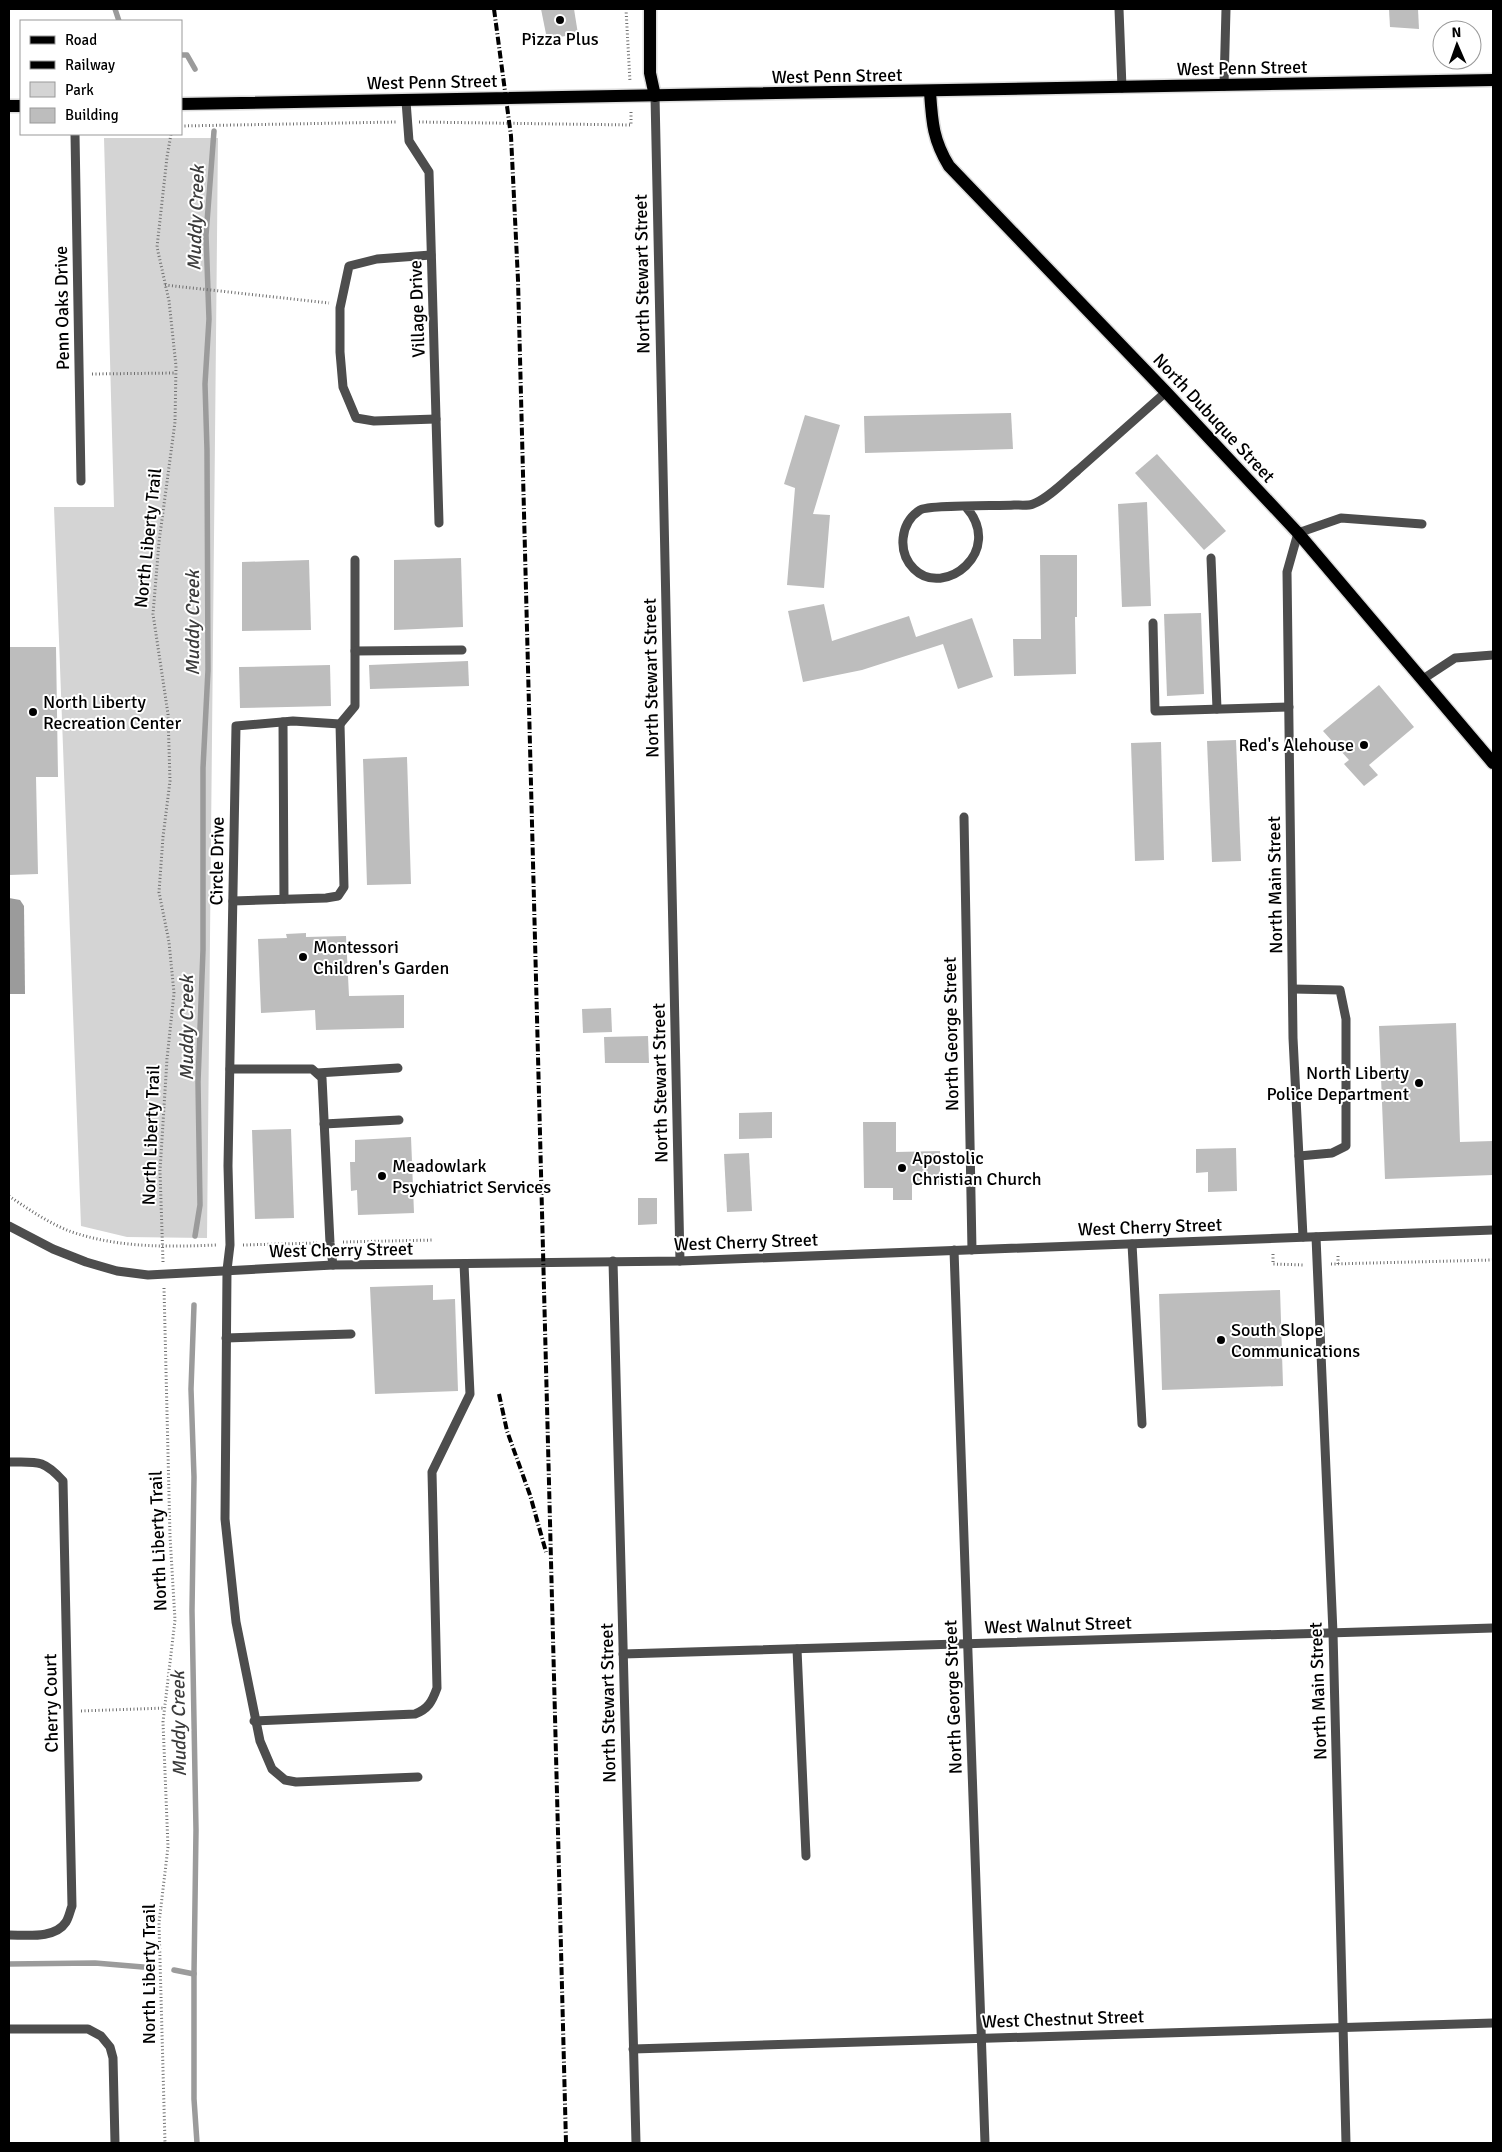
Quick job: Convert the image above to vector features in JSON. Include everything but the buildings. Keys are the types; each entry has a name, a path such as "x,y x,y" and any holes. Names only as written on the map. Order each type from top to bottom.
{"main road":[{"path":"650,9 650,72 655,96"},
{"name":"West Penn Street","path":"182,104 930,92 1493,80"},
{"name":"North Dubuque Street","path":"930,92 932,128 938,149 949,166 1166,392 1298,533 1493,763"}],"street":[{"path":"1119,9 1122,88"},
{"path":"1224,86 1226,9"},
{"name":"North Stewart Street","path":"655,96 680,1260"},
{"name":"Village Drive","path":"406,101 409,141 429,172 439,523"},
{"name":"Penn Oaks Drive","path":"75,135 81,481"},
{"path":"431,254 377,259 349,266 340,304 340,352 343,386 356,418 374,422 436,419"},
{"path":"966,507 975,517 980,535 977,551 968,565 951,576 930,578 914,570 904,555 903,534 910,519 922,509 966,507 1033,504 1055,491 1166,392"},
{"path":"1298,533 1341,518 1422,524"},
{"name":"North Main Street","path":"1298,533 1287,572 1292,989 1303,1238"},
{"path":"1211,558 1217,709"},
{"path":"233,901 326,898 338,896 344,887 340,724 355,706 354,560"},
{"path":"1153,623 1155,711 1289,707"},
{"path":"355,651 462,650"},
{"path":"1422,679 1455,658 1493,655"},
{"path":"283,722 284,899"},
{"name":"Circle Drive","path":"340,724 283,722 236,726 228,1166 230,1245 227,1270 225,1519 236,1622 254,1721 260,1742 272,1769 285,1780 296,1782 418,1777"},
{"name":"North George Street","path":"964,818 972,1250"},
{"path":"1292,989 1340,990 1346,1019 1346,1146 1332,1153 1299,1156"},
{"path":"317,1073 398,1068"},
{"path":"230,1069 312,1069 322,1078 330,1242 334,1266"},
{"path":"324,1124 399,1120"},
{"name":"West Cherry Street","path":"9,1226 52,1249 86,1262 117,1271 148,1274 334,1266 680,1260 1493,1230"},
{"name":"North Main Street","path":"1316,1237 1333,1633 1346,2143"},
{"path":"1132,1244 1142,1424"},
{"name":"North George Street","path":"954,1250 985,2143"},
{"name":"North Stewart Street","path":"613,1261 636,2143"},
{"path":"254,1721 415,1714 425,1710 433,1700 437,1688 432,1472 470,1394 464,1264"},
{"path":"226,1338 351,1334"},
{"name":"Cherry Court","path":"9,1462 46,1464 63,1482 72,1906 66,1922 57,1931 42,1934 9,1935"},
{"name":"West Walnut Street","path":"623,1654 1493,1628"},
{"path":"797,1649 806,1856"},
{"name":"West Chestnut Street","path":"633,2049 1493,2023"},
{"path":"9,2029 88,2029 101,2036 110,2047 113,2058 115,2143"}],"path":[{"name":"North Liberty Trail","path":"165,2143 160,1923 168,1847 163,1722 175,1620 170,1536 160,1171 174,993 169,942 160,892 163,837 170,781 168,714 153,614 159,542 175,422 176,373 169,301 157,247 171,135"},
{"path":"165,285 340,304"},
{"path":"80,375 176,373"},
{"path":"1273,1254 1274,1264 1304,1265"},
{"path":"1338,1256 1338,1264"},
{"path":"1331,1264 1493,1260"},
{"path":"68,1711 165,1708"}],"green space":[{"path":"104,138 218,138 207,1238 127,1237 81,1226 54,507 114,507"}],"shaded area":[{"path":"9,898 20,900 24,906 25,994 9,994"}],"waterway":[{"name":"Muddy Creek","path":"115,9 119,20"},
{"name":"Muddy Creek","path":"182,55 187,55 195,69"},
{"name":"Muddy Creek","path":"195,1236 200,1205 198,1082 203,950 203,768 208,670 205,384 209,319 206,235 214,131"},
{"name":"Muddy Creek","path":"194,1305 191,1389 194,1477 192,1611 196,1830 194,2099 197,2143"},
{"path":"9,1964 95,1963 143,1967"},
{"path":"174,1970 194,1974"}],"railway":[{"path":"494,9 511,136 518,280 566,2143"},
{"path":"499,1394 507,1431 530,1495 546,1552"}],"place":[{"name":"Pizza Plus","path":"560,20"},
{"name":"North Liberty Recreation Center","path":"33,712"},
{"name":"Red's Alehouse","path":"1364,745"},
{"name":"Montessori Children's Garden","path":"303,957"},
{"name":"North Liberty Police Department","path":"1419,1083"},
{"name":"Apostolic Christian Church","path":"902,1168"},
{"name":"Meadowlark Psychiatrict Services","path":"382,1176"},
{"name":"South Slope Communications","path":"1221,1340"}]}
